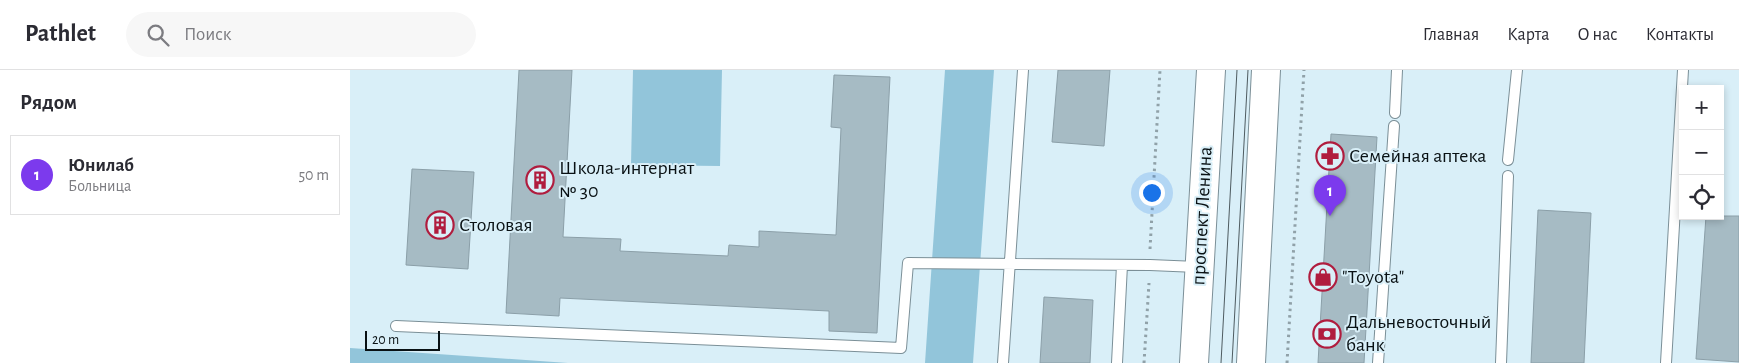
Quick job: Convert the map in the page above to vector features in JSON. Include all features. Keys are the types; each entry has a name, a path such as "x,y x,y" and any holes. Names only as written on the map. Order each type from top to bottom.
{"highway":[{"name":"проспект Ленина","path":"1194,363 1211,70"},
{"path":"1251,363 1266,70"}],"lane":[{"path":"1004,363 1023,70"},
{"path":"1395,113 1397,70"},
{"path":"1508,160 1517,70"},
{"path":"1666,363 1683,70"},
{"path":"1378,363 1394,126"},
{"path":"1501,363 1508,176"},
{"path":"396,326 901,348 908,263 1199,267"},
{"path":"1117,363 1122,265"}],"path":[{"path":"1144,363 1160,70"},
{"path":"1287,363 1304,70"}],"shaded area":[{"path":"633,70 722,70 720,166 631,165"},
{"path":"945,70 994,70 973,363 925,363"},
{"path":"350,348 568,363 350,363"}],"building":[{"name":"Школа-интернат № 30","path":"519,70 572,70 563,237 621,239 620,251 728,256 729,245 759,247 759,231 836,235 841,128 831,127 834,75 890,77 877,333 829,331 829,311 560,298 559,316 506,313"},
{"path":"1058,70 1110,70 1104,146 1052,142"},
{"path":"1331,134 1377,137 1364,363 1318,363"},
{"name":"Столовая","path":"412,169 474,172 468,269 406,265"},
{"path":"1538,210 1591,213 1584,363 1531,363"},
{"path":"1724,216 1739,216 1739,362 1696,359 1706,220 1724,220"},
{"path":"1044,297 1093,300 1090,363 1040,363"}],"tram line":[{"path":"1221,363 1237,70"},
{"path":"1232,363 1248,70"}],"place":[{"name":"Семейная аптека","path":"1330,156"},
{"name":"Школа-интернат № 30","path":"540,180"},
{"name":"Юнилаб","path":"1330,216"},
{"name":"Столовая","path":"440,225"},
{"name":"\"Toyota\"","path":"1323,277"},
{"name":"Дальневосточный банк","path":"1327,334"}]}
